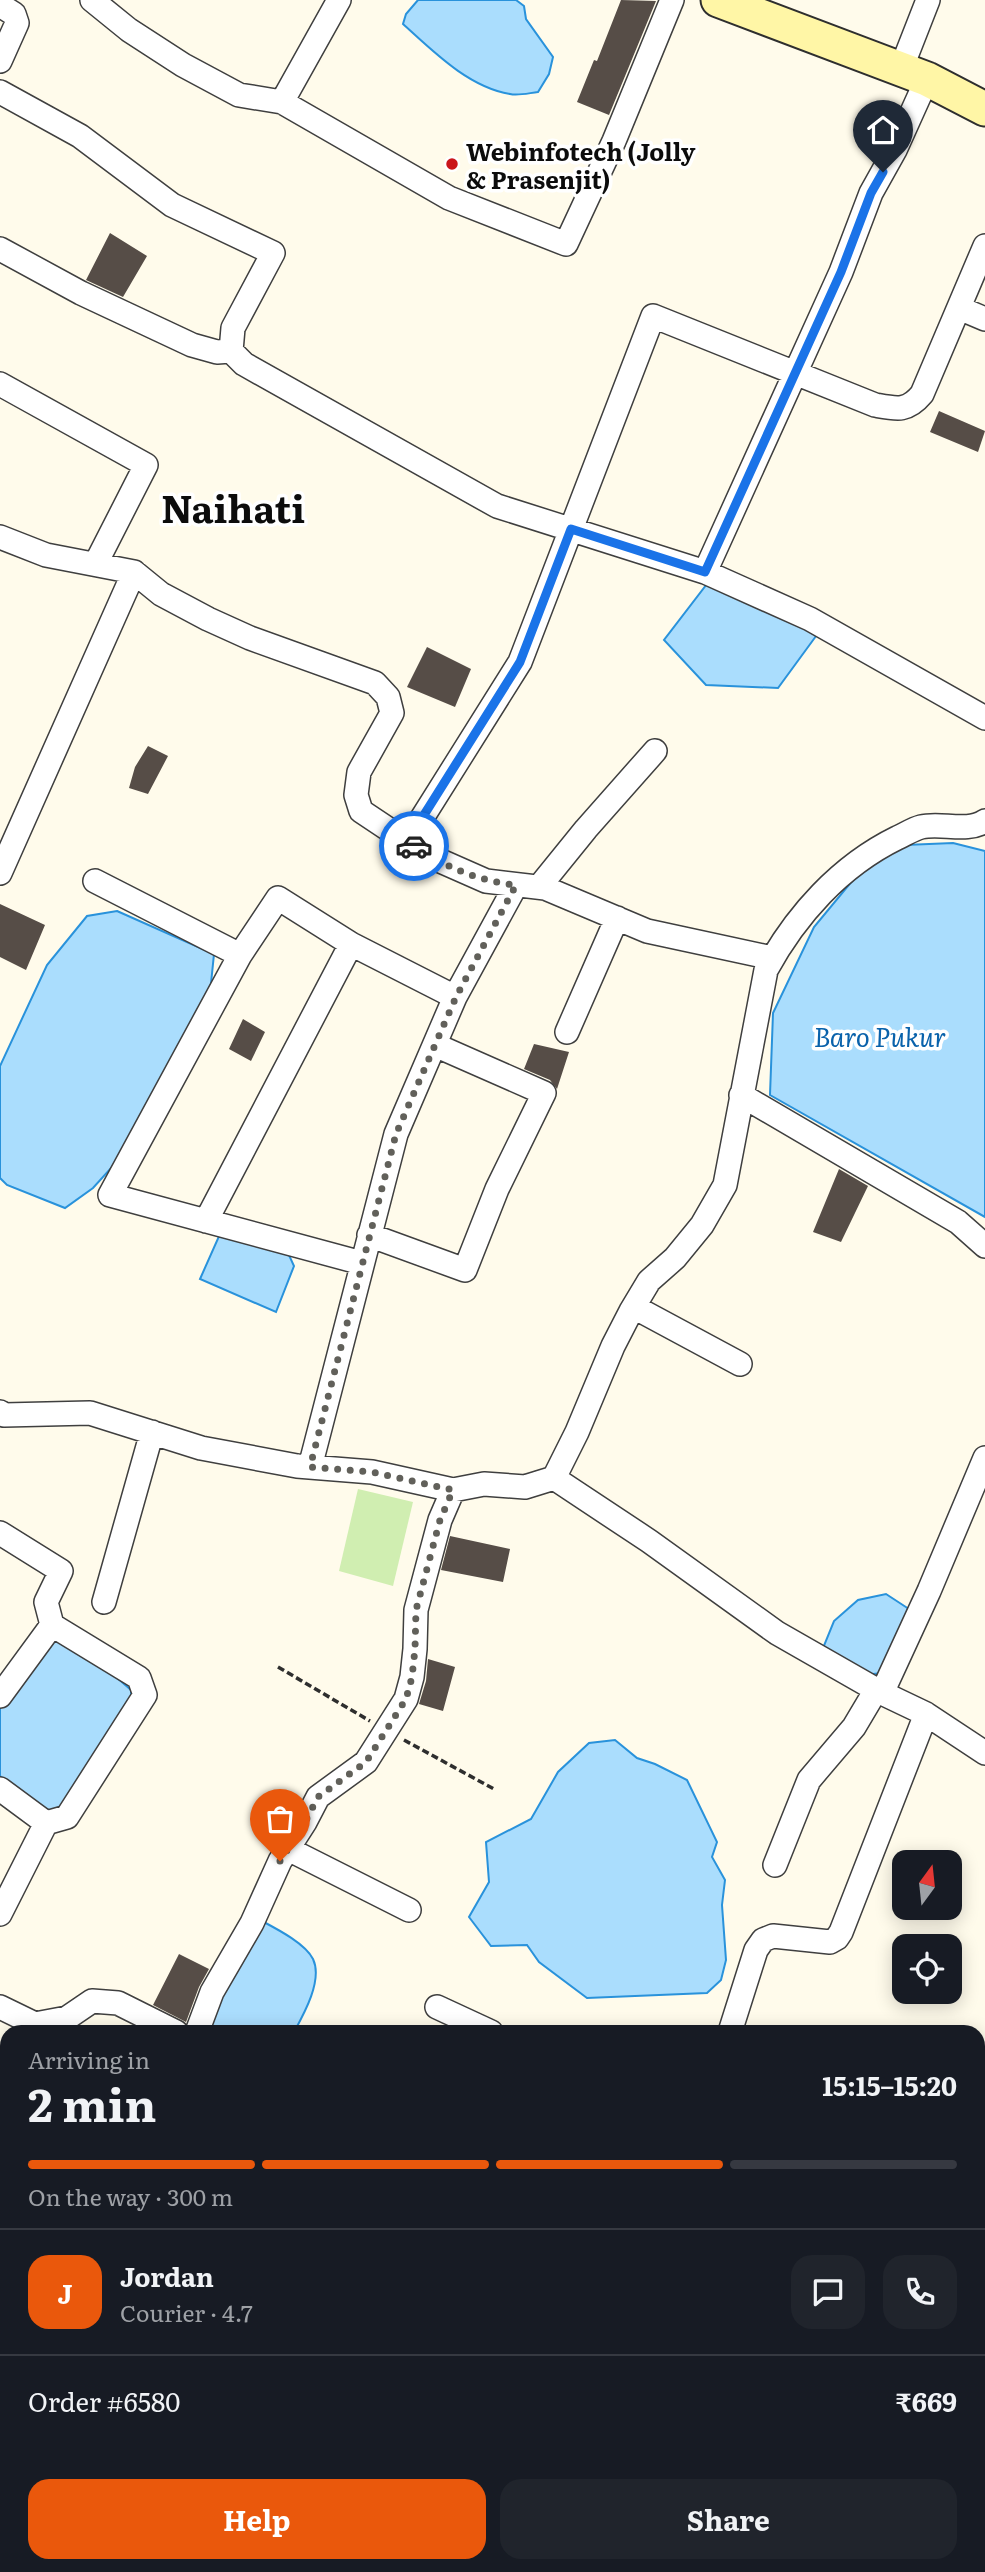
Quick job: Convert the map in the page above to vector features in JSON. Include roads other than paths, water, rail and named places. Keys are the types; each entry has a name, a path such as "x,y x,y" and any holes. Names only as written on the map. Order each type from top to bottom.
{"main road":[{"path":"719,0 914,74 985,109"}],"street":[{"path":"92,0 129,30 183,65 239,95 282,102 449,198 566,244 614,141 672,0"},
{"path":"282,102 339,0"},
{"path":"705,572 841,272 871,193 895,150 914,74 928,0"},
{"path":"0,5 13,14 17,23 0,61"},
{"path":"0,92 80,136 172,205 273,253 233,328 231,351"},
{"path":"407,842 520,662 653,316 876,405 898,409 913,404 922,394 985,246"},
{"path":"0,250 82,293 192,345 217,352 231,351 244,364 497,506 705,572 810,619 985,718"},
{"path":"959,308 985,319"},
{"path":"0,384 146,465 96,563"},
{"path":"0,537 46,555 134,572 161,594 208,619 250,638 375,683 388,696 392,713 359,772 356,795 360,811 428,855 486,881 539,887 657,934 772,958"},
{"path":"0,873 134,572"},
{"path":"539,887 655,751"},
{"path":"1,1421 90,1413 201,1448 310,1467 372,1472 453,1490 484,1484 525,1487 554,1478 583,1420 613,1346 649,1281 675,1258 702,1225 725,1185 766,970 781,942 845,870 881,846 921,827 965,826 985,821"},
{"path":"95,881 240,955"},
{"path":"310,1467 396,1134 456,997 516,885"},
{"path":"362,1263 110,1195 240,955 278,898 351,944 456,997"},
{"path":"567,1032 617,918"},
{"path":"205,1221 351,944"},
{"path":"369,1235 466,1270 497,1189 544,1093 435,1045"},
{"path":"741,1095 958,1223 985,1246"},
{"path":"634,1307 740,1364"},
{"path":"104,1602 152,1432"},
{"path":"775,1865 809,1780 854,1727 879,1692 929,1591 985,1458"},
{"path":"554,1478 649,1541 777,1633 879,1692 926,1714 985,1754"},
{"path":"200,2025 212,1992 252,1923 288,1849 318,1797 366,1762 406,1699 412,1677 416,1610 440,1520 453,1490"},
{"path":"0,1533 61,1571 46,1602 52,1625 139,1678 145,1695 67,1817 47,1823 0,1914"},
{"path":"0,1696 52,1625"},
{"path":"732,2025 756,1950 763,1940 772,1936 830,1942 841,1932 926,1714"},
{"path":"0,1789 47,1823"},
{"path":"288,1849 409,1910"},
{"path":"0,2007 35,2024 67,2018 92,2001 118,2003 162,2025"},
{"path":"437,2007 476,2025"}],"water":[{"path":"418,0 516,0 524,6 526,19 553,57 549,74 538,92 513,95 495,90 452,66 403,24 406,14"},
{"path":"710,580 819,632 778,688 706,685 664,640"},
{"name":"Baro Pukur","path":"953,843 985,851 985,1217 770,1095 773,1013 814,927 881,846"},
{"path":"117,911 214,954 210,993 123,1155 93,1188 65,1208 7,1185 0,1178 0,1066 47,965 87,916"},
{"path":"224,1225 283,1242 294,1266 276,1312 200,1279"},
{"path":"886,1594 912,1611 882,1673 864,1675 823,1648 834,1621 858,1600"},
{"path":"49,1635 100,1663 131,1690 131,1698 71,1799 52,1813 0,1776 0,1708"},
{"path":"615,1740 637,1758 687,1780 717,1842 712,1857 725,1880 722,1905 726,1960 721,1980 707,1993 587,1998 539,1962 527,1945 491,1946 469,1917 489,1882 486,1842 531,1819 558,1772 589,1743"},
{"path":"260,1920 297,1942 313,1959 316,1977 314,1987 298,2025 205,2025"}],"place":[{"name":"Webinfotech (Jolly & Prasenjit)","path":"452,164"}],"district":[{"name":"Naihati","path":"233,506"}]}
